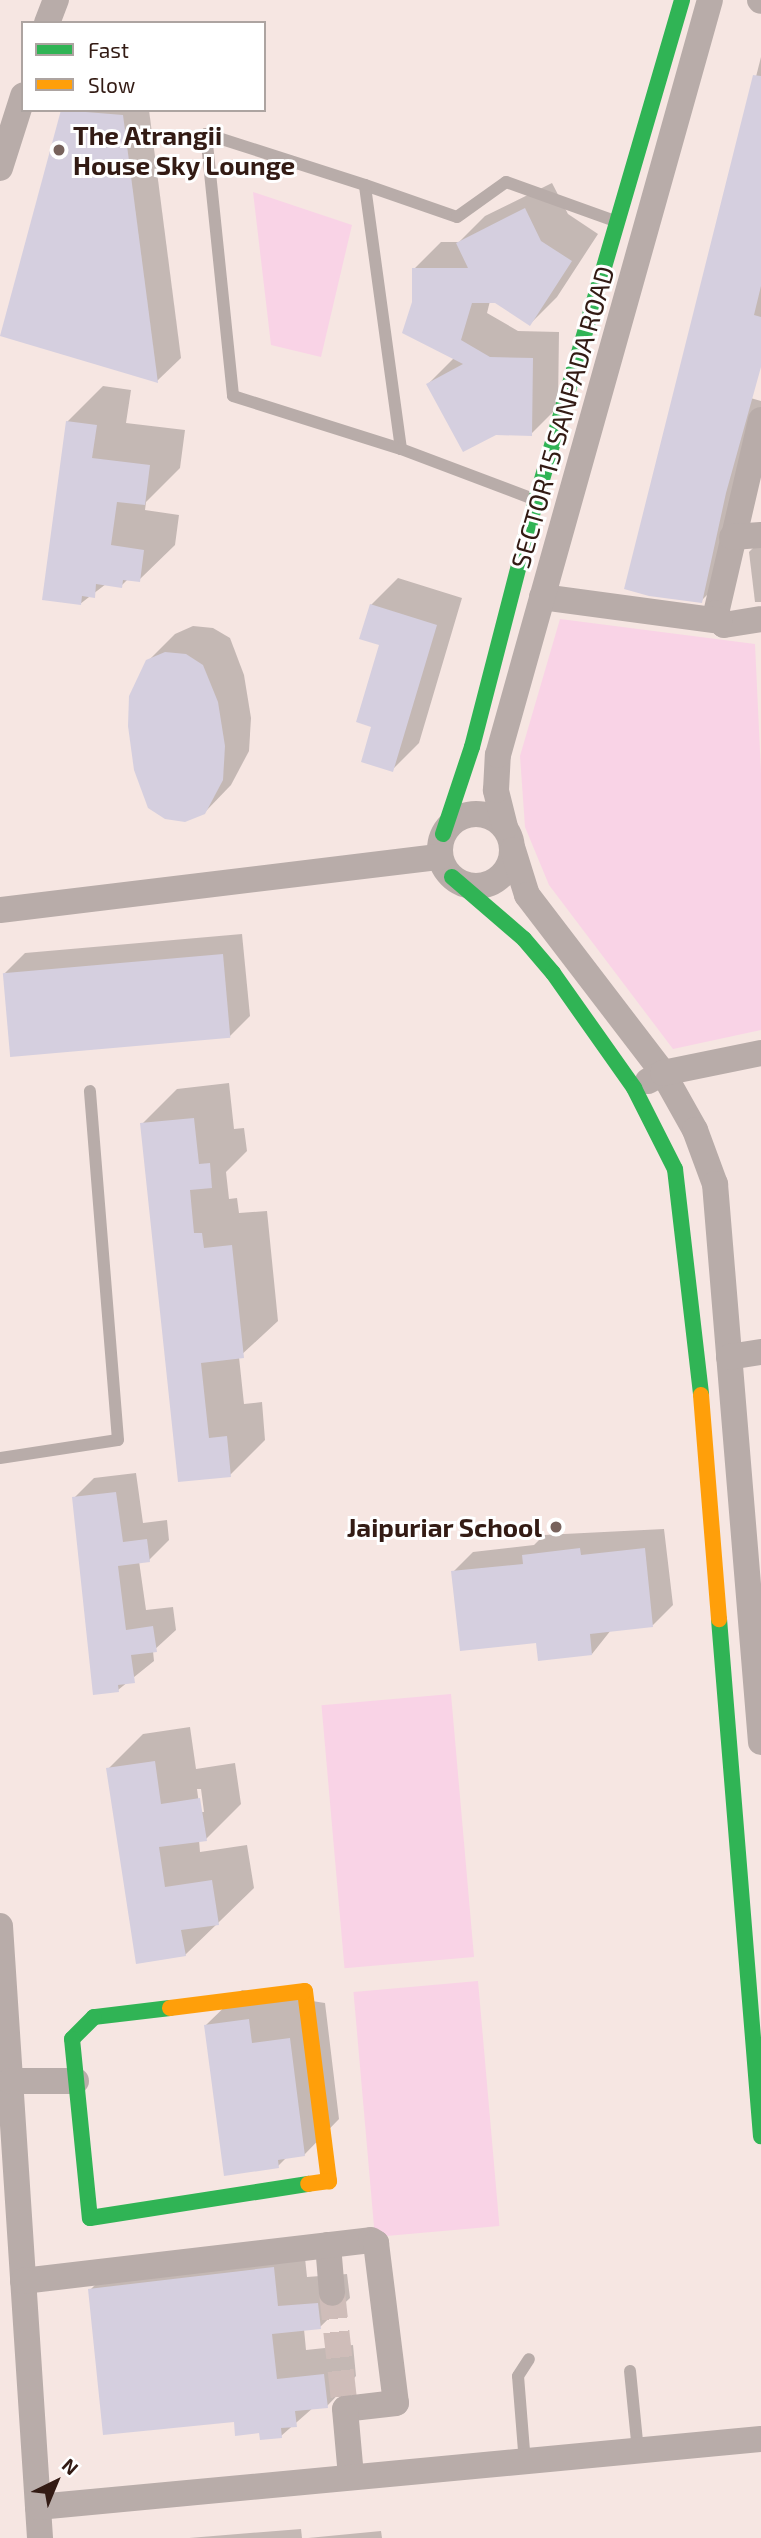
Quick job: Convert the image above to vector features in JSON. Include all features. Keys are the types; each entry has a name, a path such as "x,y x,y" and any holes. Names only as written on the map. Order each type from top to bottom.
{"street":[{"path":"48,21 56,0"},
{"name":"SECTOR 15 SANPADA ROAD","path":"445,856 537,500 682,0"},
{"name":"SECTOR 15 SANPADA ROAD","path":"710,0 498,755 496,790 527,895 663,1073 695,1130 715,1184 761,1742"},
{"path":"0,168 21,102"},
{"path":"761,420 754,485 732,537 716,613 724,625 761,619"},
{"path":"732,537 761,535"},
{"path":"542,597 719,621"},
{"path":"472,813 484,814 509,838 505,872 486,885 474,887 445,856 449,824 472,813"},
{"path":"0,910 445,856"},
{"path":"445,856 524,939 634,1088 665,1141 684,1215 761,2136"},
{"path":"634,1088 663,1073 761,1053"},
{"path":"729,1357 761,1352"},
{"path":"0,1926 40,2538"},
{"path":"304,1991 329,2181 90,2218 76,2081 72,2039 94,2017 304,1991"},
{"path":"10,2081 76,2081"},
{"path":"23,2281 328,2245 376,2243 396,2403 345,2409 352,2476"},
{"path":"328,2245 332,2293"},
{"path":"38,2507 352,2476 411,2475 761,2439"}],"lane":[{"path":"537,500 401,449 233,396 206,134 457,217 506,182 618,222"},
{"path":"365,186 401,449"},
{"path":"0,1458 111,1444 119,1438 90,1091"},
{"path":"525,2464 518,2376 529,2360"},
{"path":"630,2371 638,2451"}],"shaded area":[{"path":"253,192 352,225 321,357 271,345"},
{"path":"560,619 755,644 761,773 761,1030 673,1049 549,885 525,827 520,756"},
{"path":"451,1694 474,1957 345,1968 321,1705"},
{"path":"478,1981 499,2226 375,2237 353,1992"}],"building":[{"path":"753,75 761,76 761,286 754,315 761,317 761,367 726,493 702,603 649,596 624,589"},
{"path":"60,112 123,115 158,383 0,336"},
{"path":"525,208 541,241 572,261 530,326 495,303 472,303 461,340 490,357 533,358 532,436 496,435 463,452 426,384 463,364 402,333 412,302 412,268 468,268 456,243"},
{"path":"66,421 97,425 92,458 150,465 145,505 117,502 111,545 144,550 140,582 123,580 122,588 96,584 95,598 82,596 81,605 42,600"},
{"path":"370,604 437,625 393,772 361,762 371,727 356,722 379,645 359,639"},
{"path":"165,652 186,654 203,665 218,702 225,746 223,780 205,814 185,822 165,819 148,808 134,770 128,726 129,696 146,660"},
{"path":"223,954 230,1038 10,1057 3,973"},
{"path":"194,1118 199,1164 210,1163 212,1188 190,1190 194,1233 202,1233 204,1248 232,1245 244,1358 201,1363 209,1438 227,1436 231,1477 178,1482 140,1123"},
{"path":"116,1492 123,1542 147,1539 150,1562 118,1566 126,1630 153,1626 157,1652 131,1655 135,1683 118,1685 119,1692 93,1695 72,1497"},
{"path":"580,1548 581,1555 645,1548 653,1627 590,1634 592,1655 538,1661 536,1643 460,1651 451,1571 523,1564 522,1555"},
{"path":"155,1761 161,1804 200,1798 207,1841 159,1847 165,1887 212,1880 219,1925 181,1930 186,1956 136,1964 106,1768"},
{"path":"249,2019 252,2043 290,2038 305,2156 278,2160 279,2168 224,2176 204,2025"},
{"path":"274,2267 278,2306 318,2303 321,2329 272,2334 277,2379 324,2374 328,2408 295,2411 297,2427 281,2428 282,2438 260,2440 259,2433 235,2436 234,2422 103,2435 88,2289"}],"tunnel":[{"path":"332,2293 345,2409"}],"traffic: fast":[{"path":"443,834 472,747 536,500 682,0"},
{"path":"452,877 524,939 553,973 634,1088 675,1169 701,1395"},
{"path":"719,1619 761,2136"},
{"path":"170,2008 94,2017 72,2039 90,2218 308,2184"}],"traffic: slow":[{"path":"701,1395 719,1619"},
{"path":"305,1991 329,2181 308,2184"},
{"path":"170,2008 305,1991"}],"place":[{"name":"The Atrangii House Sky Lounge","path":"59,150"},
{"name":"Jaipuriar School","path":"556,1527"}]}
